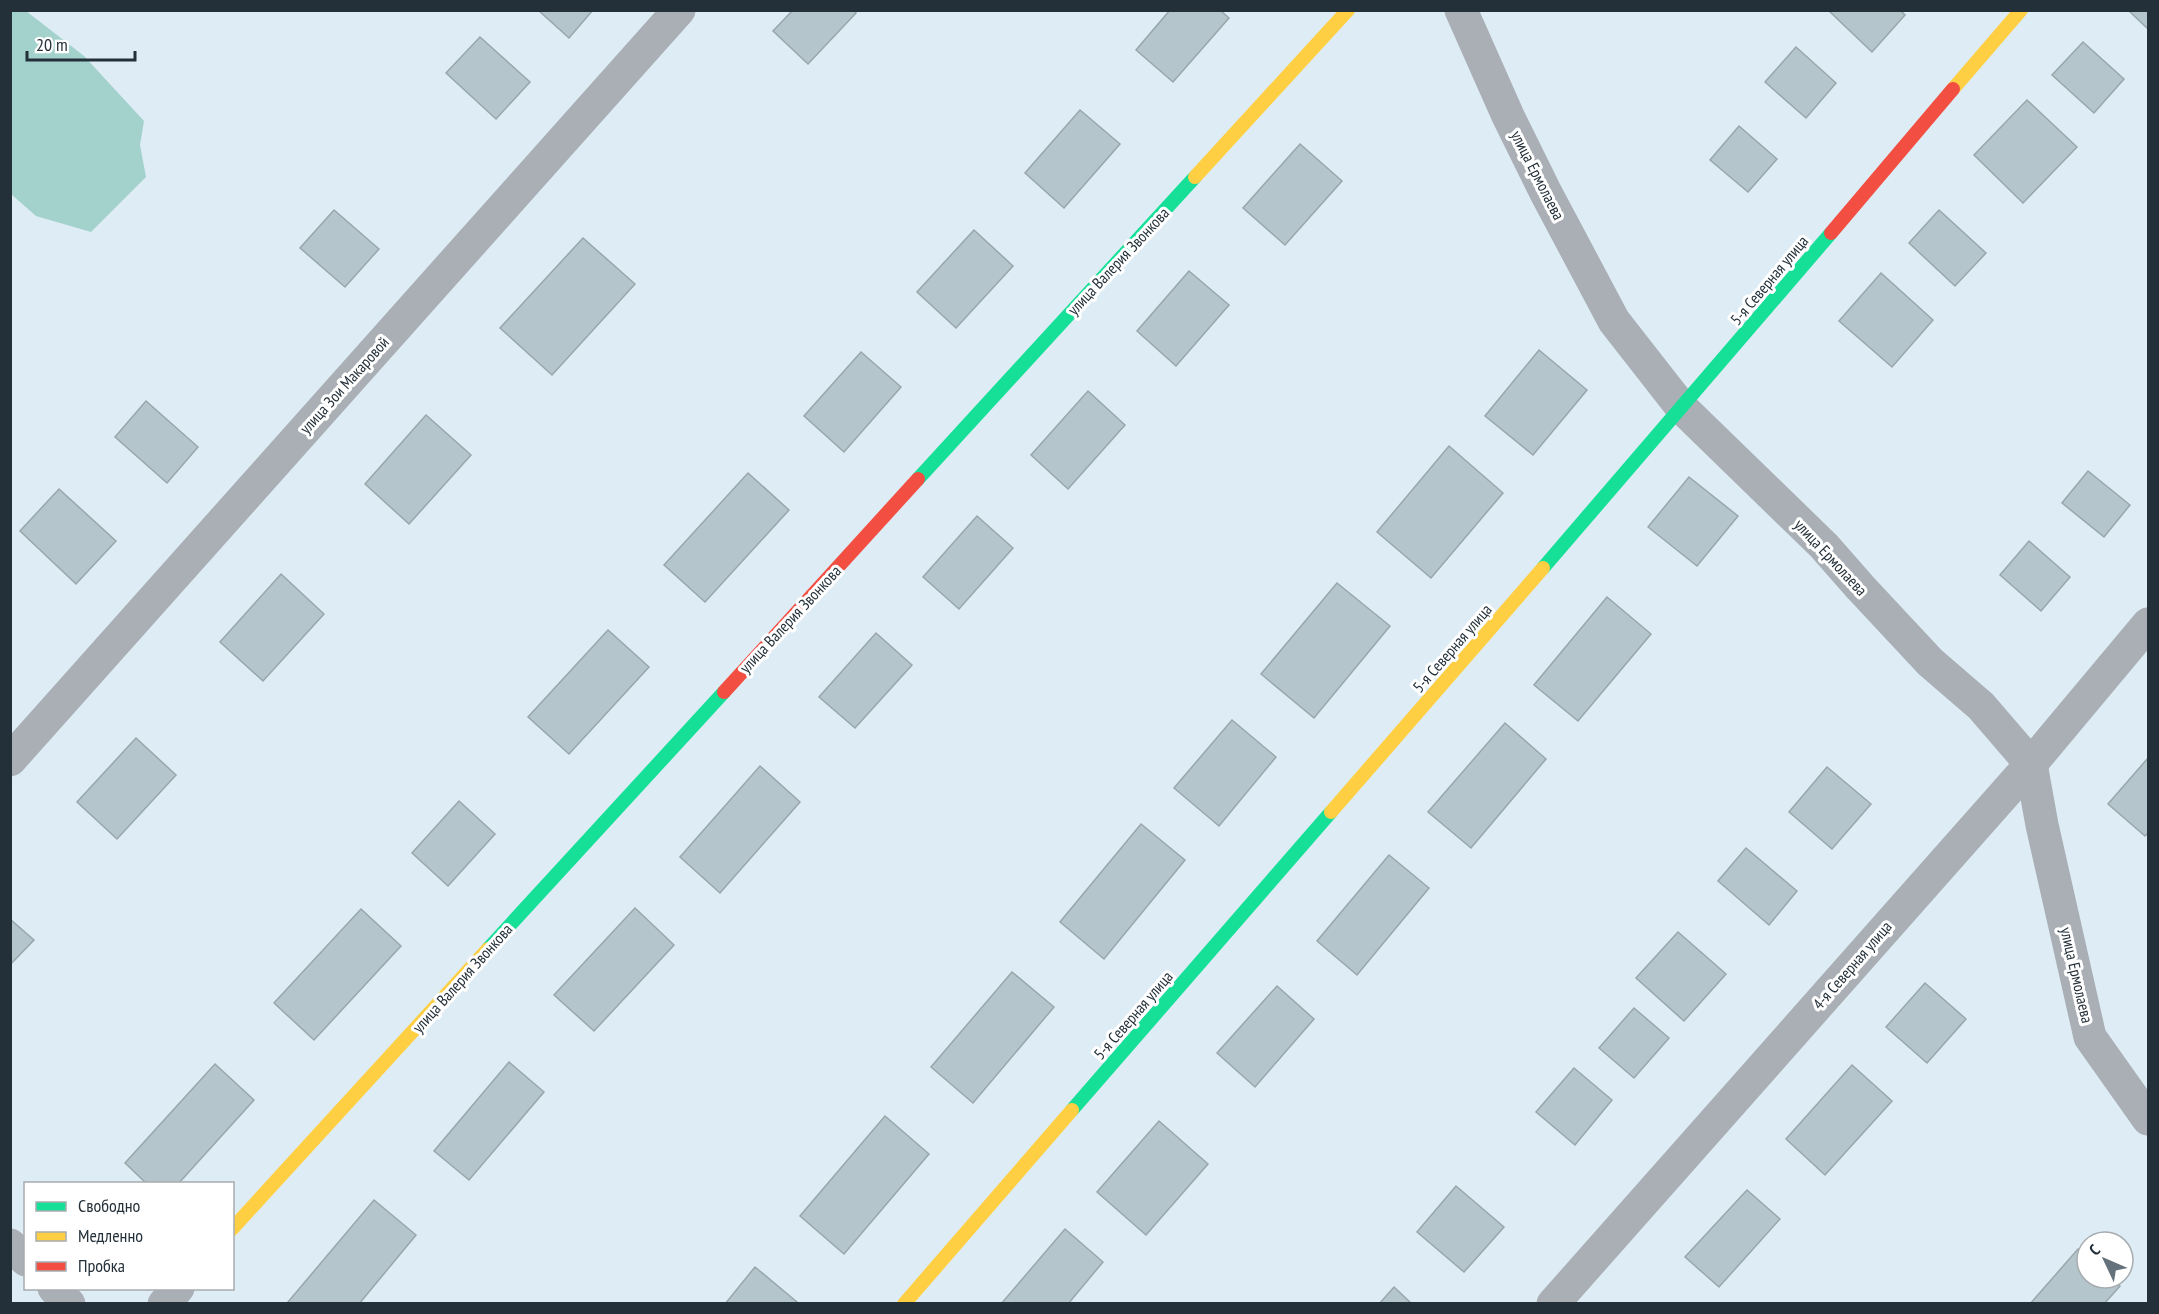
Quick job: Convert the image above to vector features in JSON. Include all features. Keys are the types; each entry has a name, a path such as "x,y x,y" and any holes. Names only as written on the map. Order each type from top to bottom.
{"street":[{"name":"улица Зои Макаровой","path":"10,759 679,10"},
{"name":"улица Валерия Звонкова","path":"234,1227 1348,10"},
{"name":"улица Ермолаева","path":"1461,10 1508,116 1614,321 1682,408 1824,546 1930,662 1981,706 2031,764 2042,825 2090,1037 2148,1119"},
{"name":"5-я Северная улица","path":"904,1304 1682,408 2021,10"},
{"name":"4-я Северная улица","path":"1553,1304 2031,764 2148,624"},
{"path":"10,1245 24,1258"},
{"path":"56,1290 69,1304"},
{"path":"164,1304 176,1290"}],"shaded area":[{"path":"11,10 26,11 84,56 144,121 140,145 146,177 91,232 36,216 11,194"}],"building":[{"path":"538,10 593,10 569,38"},
{"path":"793,10 853,10 856,13 808,64 773,31"},
{"path":"1170,10 1220,10 1229,18 1173,82 1136,50"},
{"path":"1828,10 1900,10 1905,15 1872,52"},
{"path":"2128,10 2148,10 2148,29"},
{"path":"480,37 530,82 496,119 446,73"},
{"path":"2083,42 2124,79 2094,113 2052,75"},
{"path":"1796,47 1836,83 1806,118 1765,82"},
{"path":"2027,100 2077,147 2023,203 1974,155"},
{"path":"1080,110 1120,144 1064,208 1025,173"},
{"path":"1739,126 1777,159 1748,192 1710,160"},
{"path":"1300,144 1342,181 1285,245 1243,208"},
{"path":"334,210 379,249 345,287 300,248"},
{"path":"1939,210 1986,253 1955,286 1909,243"},
{"path":"974,230 1013,266 956,328 917,292"},
{"path":"583,238 635,284 552,375 500,328"},
{"path":"1189,271 1229,305 1176,366 1137,331"},
{"path":"1881,273 1933,320 1892,367 1839,321"},
{"path":"1539,350 1587,390 1533,455 1485,416"},
{"path":"861,352 901,387 844,452 804,416"},
{"path":"1088,391 1125,425 1068,489 1031,455"},
{"path":"146,401 198,447 167,483 115,437"},
{"path":"426,415 471,455 409,524 365,484"},
{"path":"1449,446 1503,493 1431,578 1377,532"},
{"path":"2088,471 2130,505 2104,537 2062,503"},
{"path":"748,473 789,510 705,602 664,565"},
{"path":"1689,477 1738,516 1697,566 1648,527"},
{"path":"59,489 116,541 76,584 20,531"},
{"path":"977,516 1013,548 959,609 923,577"},
{"path":"2029,541 2070,577 2041,611 2000,575"},
{"path":"281,574 324,614 263,681 220,642"},
{"path":"1337,583 1390,626 1314,718 1261,674"},
{"path":"1607,597 1651,634 1578,721 1534,685"},
{"path":"608,630 649,667 569,754 528,717"},
{"path":"876,633 912,665 855,728 819,697"},
{"path":"1232,720 1276,757 1219,826 1174,788"},
{"path":"1505,723 1546,759 1471,848 1428,812"},
{"path":"136,738 176,775 117,839 77,802"},
{"path":"2148,758 2148,833 2145,836 2108,804"},
{"path":"760,766 800,802 720,893 680,857"},
{"path":"1827,767 1871,804 1832,849 1789,812"},
{"path":"459,801 495,834 448,886 412,853"},
{"path":"1141,824 1185,860 1104,959 1060,922"},
{"path":"1746,848 1797,891 1769,925 1718,881"},
{"path":"1389,855 1429,888 1357,975 1317,941"},
{"path":"635,908 674,945 594,1031 554,995"},
{"path":"361,909 401,946 314,1040 274,1003"},
{"path":"10,919 34,940 10,965"},
{"path":"1678,932 1726,974 1684,1021 1636,978"},
{"path":"1012,972 1054,1007 973,1103 931,1067"},
{"path":"1925,983 1966,1019 1927,1063 1886,1027"},
{"path":"1277,986 1314,1019 1255,1087 1217,1053"},
{"path":"1634,1008 1669,1038 1634,1078 1599,1048"},
{"path":"509,1062 544,1092 469,1180 434,1151"},
{"path":"215,1064 254,1100 180,1182 145,1182 125,1163"},
{"path":"1852,1065 1892,1101 1825,1175 1786,1139"},
{"path":"1574,1068 1612,1100 1575,1145 1536,1112"},
{"path":"885,1116 929,1154 844,1254 800,1216"},
{"path":"1159,1121 1208,1164 1146,1235 1097,1192"},
{"path":"1456,1186 1504,1227 1464,1272 1417,1232"},
{"path":"1747,1190 1780,1219 1719,1287 1685,1257"},
{"path":"374,1200 416,1235 359,1304 290,1304 288,1302"},
{"path":"1065,1229 1103,1262 1068,1304 1001,1304"},
{"path":"2075,1252 2075,1290 2116,1290 2104,1304 2030,1304"},
{"path":"755,1267 797,1302 795,1304 725,1304"},
{"path":"1394,1287 1412,1304 1379,1304"}],"traffic: fast":[{"path":"918,479 1195,177"},
{"path":"1543,568 1831,233"},
{"path":"488,949 724,692"},
{"path":"1072,1110 1331,812"}],"traffic: slow":[{"path":"1195,177 1348,10"},
{"path":"1953,89 2021,10"},
{"path":"1331,812 1543,568"},
{"path":"234,1227 488,949"},
{"path":"904,1304 1072,1110"}],"traffic: jam":[{"path":"1831,233 1953,89"},
{"path":"724,692 918,479"}]}
